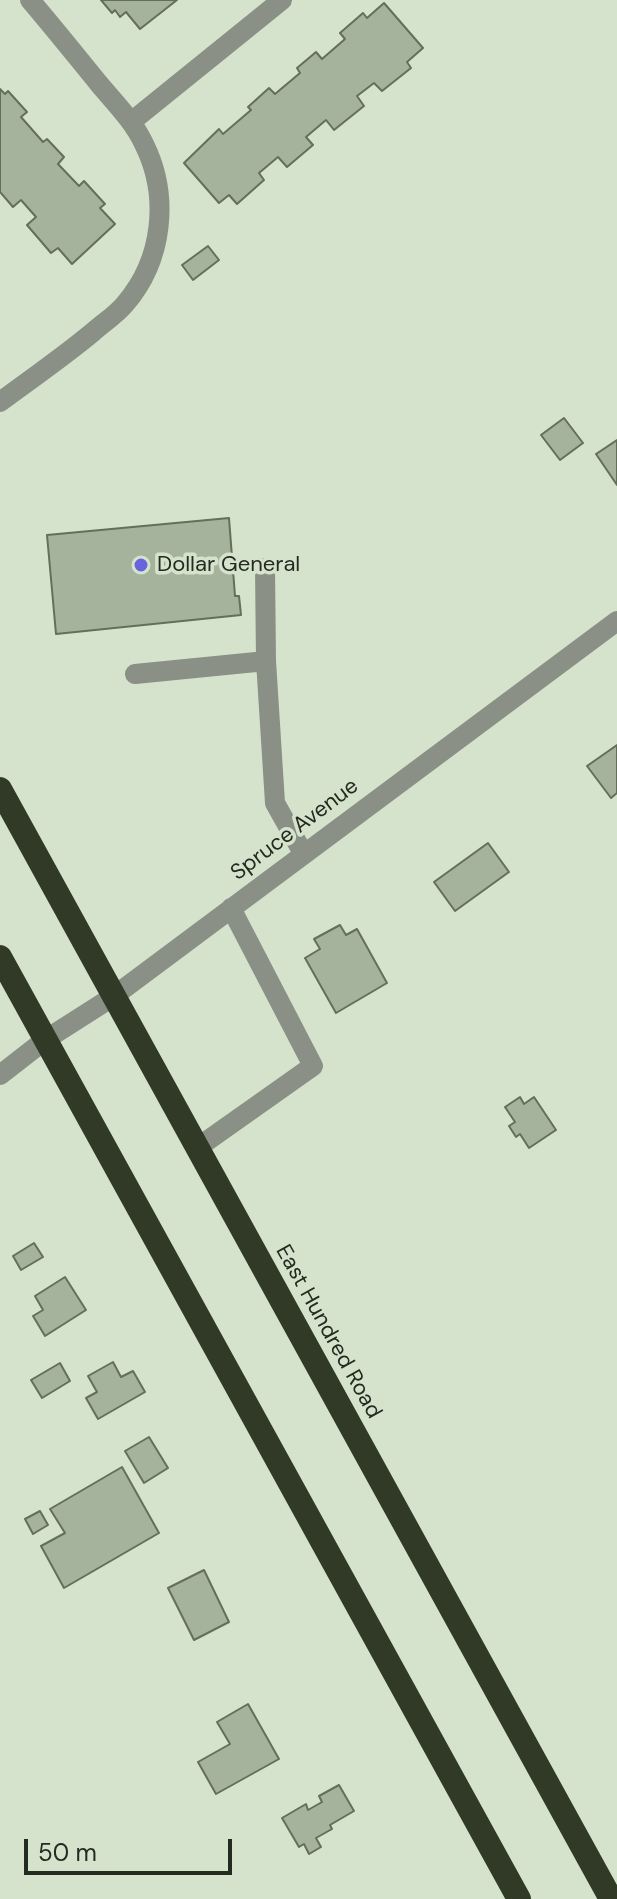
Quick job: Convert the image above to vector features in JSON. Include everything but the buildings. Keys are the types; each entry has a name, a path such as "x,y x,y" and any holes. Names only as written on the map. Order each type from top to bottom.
{"highway":[{"name":"East Hundred Road","path":"0,789 611,1899"},
{"path":"0,957 519,1899"}],"street":[{"path":"0,402 123,307 151,261 159,233 160,203 146,146 131,122 30,0"},
{"path":"131,122 282,0"},
{"path":"265,568 266,661 275,803 303,853"},
{"name":"Spruce Avenue","path":"0,1075 45,1040 114,996 617,621"},
{"path":"135,674 266,661"},
{"path":"197,1148 313,1066 231,908"}],"place":[{"name":"Dollar General","path":"141,565"}]}
